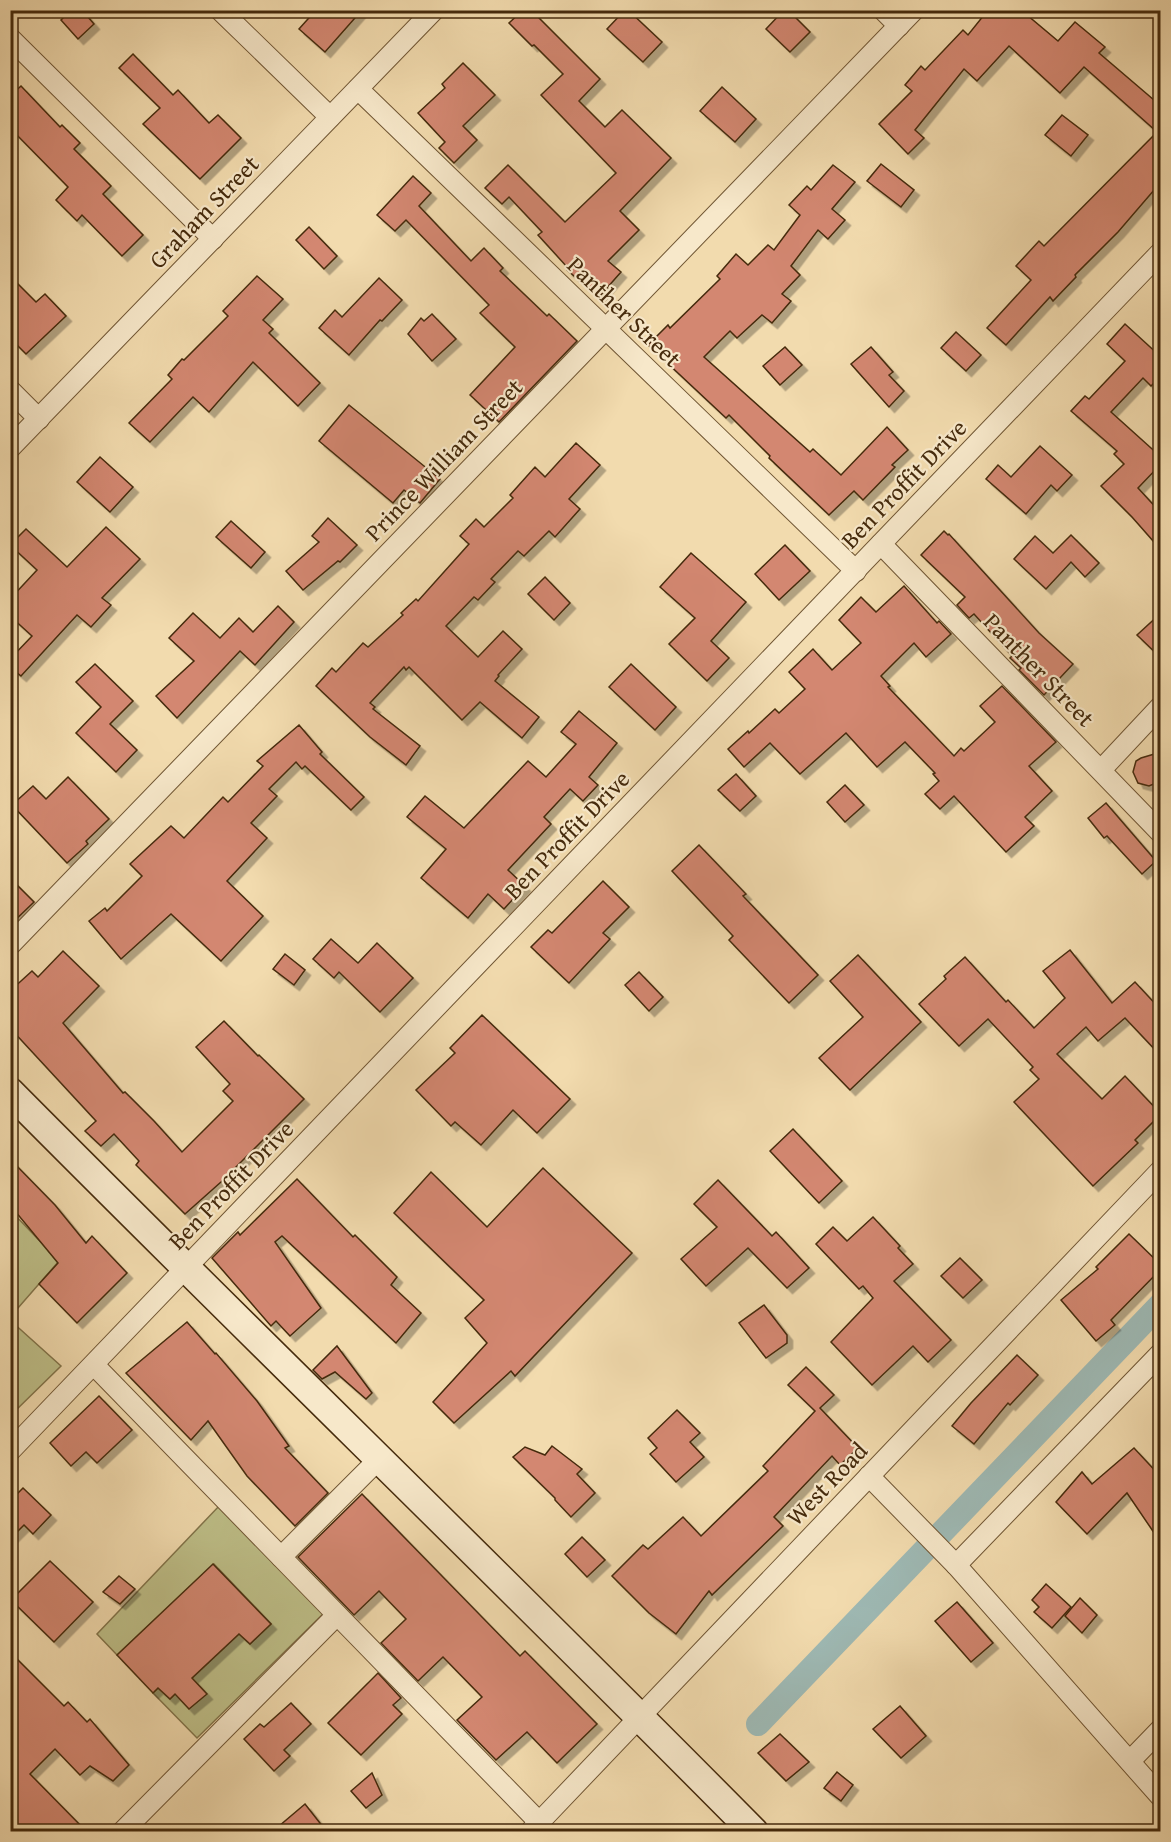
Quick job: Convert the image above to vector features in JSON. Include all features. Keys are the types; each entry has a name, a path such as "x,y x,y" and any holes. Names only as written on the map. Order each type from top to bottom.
{"main road":[{"path":"10,1092 186,1269 641,1717 754,1832"}],"street":[{"path":"220,10 330,117"},
{"name":"Graham Street","path":"10,448 434,10"},
{"path":"883,10 899,26"},
{"name":"Prince William Street","path":"10,945 914,10"},
{"path":"10,38 213,239"},
{"name":"Panther Street","path":"358,89 856,571"},
{"name":"Ben Proffit Drive","path":"10,1451 1161,253"},
{"path":"10,390 39,419"},
{"name":"Panther Street","path":"881,544 1161,832"},
{"path":"1101,770 1161,707"},
{"name":"West Road","path":"534,1827 1161,1172"},
{"path":"956,1565 1161,1354"},
{"path":"94,1365 337,1615 534,1827"},
{"path":"280,1557 379,1459"},
{"path":"869,1476 956,1565 1161,1796"},
{"path":"122,1832 337,1615"},
{"path":"1130,1761 1161,1730"}],"green space":[{"path":"11,1211 59,1261 11,1316"},
{"path":"11,1321 61,1366 11,1415 10,1414"},
{"path":"220,1505 324,1613 197,1738 153,1693 158,1688 170,1699 239,1634 250,1644 271,1624 214,1564 117,1655 97,1634"}],"building":[{"path":"71,10 82,10 94,24 78,39 61,20"},
{"path":"316,10 362,10 325,52 299,29"},
{"path":"523,10 531,10 600,79 579,101 605,127 622,110 671,158 620,211 639,230 608,261 621,272 599,297 567,270 568,268 538,235 542,232 509,197 502,204 485,188 508,165 565,222 616,173 541,95 563,74 509,23"},
{"path":"625,10 628,10 662,42 643,62 607,29"},
{"path":"784,10 788,10 810,32 790,52 766,29"},
{"path":"988,10 1021,10 1058,41 1075,22 1105,47 1099,53 1161,106 1161,182 1118,232 1075,275 1076,277 1053,301 1050,297 1006,345 987,328 1031,280 1016,266 1039,241 1044,246 1157,132 1084,67 1060,93 1009,46 977,81 964,69 915,130 924,138 908,154 879,124 912,91 905,85 921,66 925,70 963,30 968,35"},
{"path":"133,54 173,95 178,90 209,123 218,115 241,138 200,179 143,124 160,108 119,68"},
{"path":"463,63 495,95 463,126 477,140 454,163 439,148 445,142 418,113 445,88 442,84"},
{"path":"21,86 60,127 62,125 80,143 74,149 111,186 103,194 143,235 122,256 82,215 77,221 56,200 68,187 10,128 10,96"},
{"path":"722,87 756,119 735,142 700,111"},
{"path":"1062,115 1088,135 1071,156 1045,135"},
{"path":"881,164 914,190 901,207 867,181"},
{"path":"833,165 855,182 832,209 845,220 828,239 818,230 791,266 800,275 782,294 791,301 772,323 762,315 737,338 730,331 704,357 810,452 813,449 841,475 887,427 908,450 892,465 895,467 863,500 854,491 829,515 769,458 770,456 729,415 726,418 648,345 668,325 670,328 720,279 717,276 736,254 748,265 768,245 774,250 800,215 789,205 807,186 811,190"},
{"path":"413,176 431,193 419,206 471,261 484,248 503,268 500,271 577,341 499,422 470,395 515,347 480,313 489,305 406,220 395,231 377,215"},
{"path":"309,227 337,256 324,269 296,240"},
{"path":"10,276 36,302 45,294 66,316 26,354 10,338"},
{"path":"257,276 283,299 263,320 273,329 269,333 320,383 298,406 253,362 209,412 193,397 150,442 129,423 172,379 168,375 182,359 184,360 228,316 223,311"},
{"path":"379,278 402,300 382,321 380,320 349,355 319,328 335,310 342,317"},
{"path":"432,314 456,339 432,361 408,334 421,318 424,321"},
{"path":"1125,324 1161,357 1161,376 1151,386 1143,378 1111,412 1161,457 1161,464 1138,488 1161,513 1161,550 1101,486 1124,464 1114,454 1117,451 1071,411 1085,396 1089,399 1125,361 1107,344"},
{"path":"956,332 981,355 966,371 941,348"},
{"path":"785,347 802,365 780,385 763,366"},
{"path":"871,347 893,372 889,375 904,391 889,407 851,364"},
{"path":"349,405 440,479 420,503 404,490 393,503 319,441"},
{"path":"576,443 600,465 569,499 580,509 555,537 549,531 524,556 518,551 491,579 495,582 478,600 474,597 446,626 478,657 503,631 522,649 495,681 539,717 522,738 480,702 462,720 409,667 406,670 404,667 370,703 375,707 373,709 420,746 406,765 370,737 316,686 332,668 336,672 363,643 368,647 403,615 401,613 416,599 418,601 469,544 460,536 476,519 484,527 513,498 510,495 535,467 545,477"},
{"path":"1040,446 1072,475 1057,491 1051,485 1026,514 986,479 998,465 1011,477"},
{"path":"100,457 133,487 110,512 77,482"},
{"path":"328,518 357,545 340,562 338,561 303,590 286,571 319,542 312,536"},
{"path":"231,521 265,552 251,568 216,537"},
{"path":"106,527 140,559 102,598 111,605 91,627 77,615 21,676 10,667 10,659 32,636 10,616 10,599 37,570 10,545 26,529 67,567"},
{"path":"944,531 1039,633 1073,664 1044,695 1019,670 1021,668 1010,658 1012,656 974,614 969,618 957,605 965,597 921,555"},
{"path":"1071,535 1099,563 1085,577 1071,562 1046,589 1014,559 1035,536 1053,553"},
{"path":"785,545 810,571 779,600 755,574"},
{"path":"691,553 746,602 711,641 729,658 707,681 669,644 695,618 660,587"},
{"path":"545,577 570,603 554,620 528,594"},
{"path":"904,586 937,623 939,621 951,634 926,657 914,643 881,676 890,686 888,687 954,756 961,748 964,751 995,722 980,706 1002,686 1056,742 1029,766 1052,791 1025,817 1034,826 1006,852 954,796 940,809 925,794 939,781 933,774 935,773 905,742 877,767 846,733 800,774 770,743 744,767 728,749 775,709 779,713 805,689 789,672 813,649 832,670 861,643 839,620 861,597 876,612"},
{"path":"278,606 294,622 255,665 240,651 177,718 156,696 194,661 169,638 193,613 220,638 239,618 253,632"},
{"path":"1161,613 1161,658 1137,635"},
{"path":"95,664 133,701 110,724 137,750 116,772 76,733 101,707 76,682"},
{"path":"631,664 676,707 655,730 609,687"},
{"path":"579,711 617,743 589,777 598,785 583,801 570,789 544,817 551,824 508,870 525,886 504,909 488,894 468,918 421,878 446,849 407,817 425,796 464,828 528,761 546,777 576,744 561,732"},
{"path":"299,725 322,752 320,754 364,797 351,810 305,766 302,769 296,762 269,789 277,796 251,823 267,838 227,881 263,916 221,961 171,914 121,959 89,921 105,908 107,911 142,876 130,864 171,826 184,838 223,797 228,802 263,766 257,761"},
{"path":"1161,752 1161,781 1149,786 1138,783 1133,772 1136,761"},
{"path":"736,774 756,796 740,811 718,790"},
{"path":"68,777 109,819 86,841 88,844 67,863 12,805 33,786 46,799"},
{"path":"845,785 864,805 845,822 827,802"},
{"path":"1106,803 1156,861 1142,874 1107,836 1104,838 1088,818"},
{"path":"699,845 746,894 743,896 818,975 789,1003 729,940 733,936 672,871"},
{"path":"10,878 34,902 10,925"},
{"path":"603,881 629,907 603,933 610,939 569,983 531,947 548,930 552,933"},
{"path":"331,939 358,963 377,943 413,978 380,1012 339,972 334,978 313,959"},
{"path":"1070,950 1112,1003 1135,982 1161,1010 1161,1056 1125,1018 1098,1041 1086,1027 1057,1054 1102,1099 1125,1076 1161,1114 1135,1140 1138,1143 1093,1186 1014,1102 1039,1079 1030,1070 1033,1067 988,1019 959,1046 919,1004 946,979 944,976 965,957 1006,1002 1008,1000 1034,1028 1065,998 1043,971"},
{"path":"63,951 99,986 63,1023 123,1093 125,1092 154,1121 182,1152 233,1101 223,1091 230,1084 196,1047 224,1021 304,1099 221,1182 185,1214 136,1165 139,1161 114,1134 101,1146 85,1131 96,1121 10,1028 10,991 32,971 38,977"},
{"path":"285,954 305,970 294,985 273,969"},
{"path":"858,955 921,1022 850,1090 819,1058 863,1017 830,981"},
{"path":"639,972 663,997 649,1011 625,985"},
{"path":"482,1015 570,1099 537,1133 513,1110 481,1145 455,1122 451,1126 416,1090 455,1053 450,1048"},
{"path":"793,1129 842,1181 819,1203 770,1151"},
{"path":"10,1159 55,1205 86,1243 92,1236 127,1273 77,1323 39,1284 58,1263 10,1205"},
{"path":"543,1168 632,1253 515,1376 511,1371 454,1423 433,1402 487,1343 465,1318 484,1300 394,1213 431,1172 487,1227"},
{"path":"297,1179 353,1237 355,1235 397,1277 391,1285 421,1313 396,1343 282,1236 275,1242 321,1308 290,1336 276,1321 271,1326 212,1258 238,1232 240,1235"},
{"path":"718,1180 772,1236 776,1232 809,1268 787,1288 748,1248 706,1286 681,1259 717,1227 694,1204"},
{"path":"873,1217 913,1264 894,1281 951,1340 928,1362 913,1346 872,1385 831,1342 873,1298 863,1286 859,1289 816,1244 833,1227 847,1241"},
{"path":"1129,1234 1161,1265 1161,1269 1111,1320 1115,1325 1096,1341 1061,1300 1098,1269 1096,1267"},
{"path":"960,1258 982,1280 963,1298 941,1276"},
{"path":"764,1305 787,1335 787,1343 766,1358 739,1323"},
{"path":"187,1322 257,1401 289,1446 285,1448 328,1493 295,1526 247,1476 208,1421 191,1440 126,1373"},
{"path":"337,1346 372,1393 366,1399 335,1372 322,1379 313,1370"},
{"path":"1017,1355 1038,1375 1010,1405 1008,1403 974,1444 952,1426"},
{"path":"806,1367 834,1395 820,1408 858,1448 840,1465 832,1456 774,1517 783,1526 712,1595 709,1591 676,1634 649,1613 612,1576 643,1545 648,1549 683,1517 701,1536 768,1471 763,1466 815,1411 788,1385"},
{"path":"99,1396 132,1430 97,1463 86,1452 71,1466 50,1443"},
{"path":"677,1410 700,1433 690,1442 704,1457 676,1482 650,1454 657,1448 648,1438"},
{"path":"552,1446 582,1469 577,1474 595,1493 571,1517 513,1457 525,1447 545,1455"},
{"path":"1134,1448 1161,1477 1161,1543 1127,1493 1087,1534 1056,1502 1082,1472 1092,1484"},
{"path":"23,1488 51,1515 33,1534 24,1525 10,1539 10,1501"},
{"path":"362,1494 520,1656 525,1651 597,1724 557,1763 527,1732 496,1760 457,1720 482,1697 443,1657 418,1681 381,1643 406,1619 379,1591 354,1615 298,1557"},
{"path":"582,1537 605,1560 587,1577 565,1554"},
{"path":"50,1561 93,1602 54,1642 11,1600"},
{"path":"213,1564 271,1624 250,1644 239,1634 192,1678 207,1694 189,1709 175,1694 170,1699 158,1688 153,1693 117,1655"},
{"path":"119,1576 135,1589 120,1604 103,1592"},
{"path":"1046,1584 1071,1607 1052,1628 1034,1612 1039,1607 1032,1600"},
{"path":"1080,1598 1097,1615 1082,1633 1065,1616"},
{"path":"957,1602 993,1643 971,1662 935,1621"},
{"path":"10,1652 64,1706 68,1702 87,1722 90,1719 129,1765 113,1781 90,1766 80,1775 55,1749 30,1774 87,1832 10,1832"},
{"path":"378,1673 401,1698 393,1705 402,1714 361,1755 328,1723"},
{"path":"291,1703 311,1724 284,1750 290,1756 274,1771 244,1739 260,1724 264,1727"},
{"path":"900,1706 926,1736 901,1758 873,1729"},
{"path":"780,1734 809,1762 786,1781 758,1753"},
{"path":"837,1772 853,1785 841,1801 824,1788"},
{"path":"372,1773 382,1795 366,1808 351,1791"},
{"path":"305,1804 327,1832 272,1832"}],"waterway":[{"path":"758,1724 1160,1305"}]}
